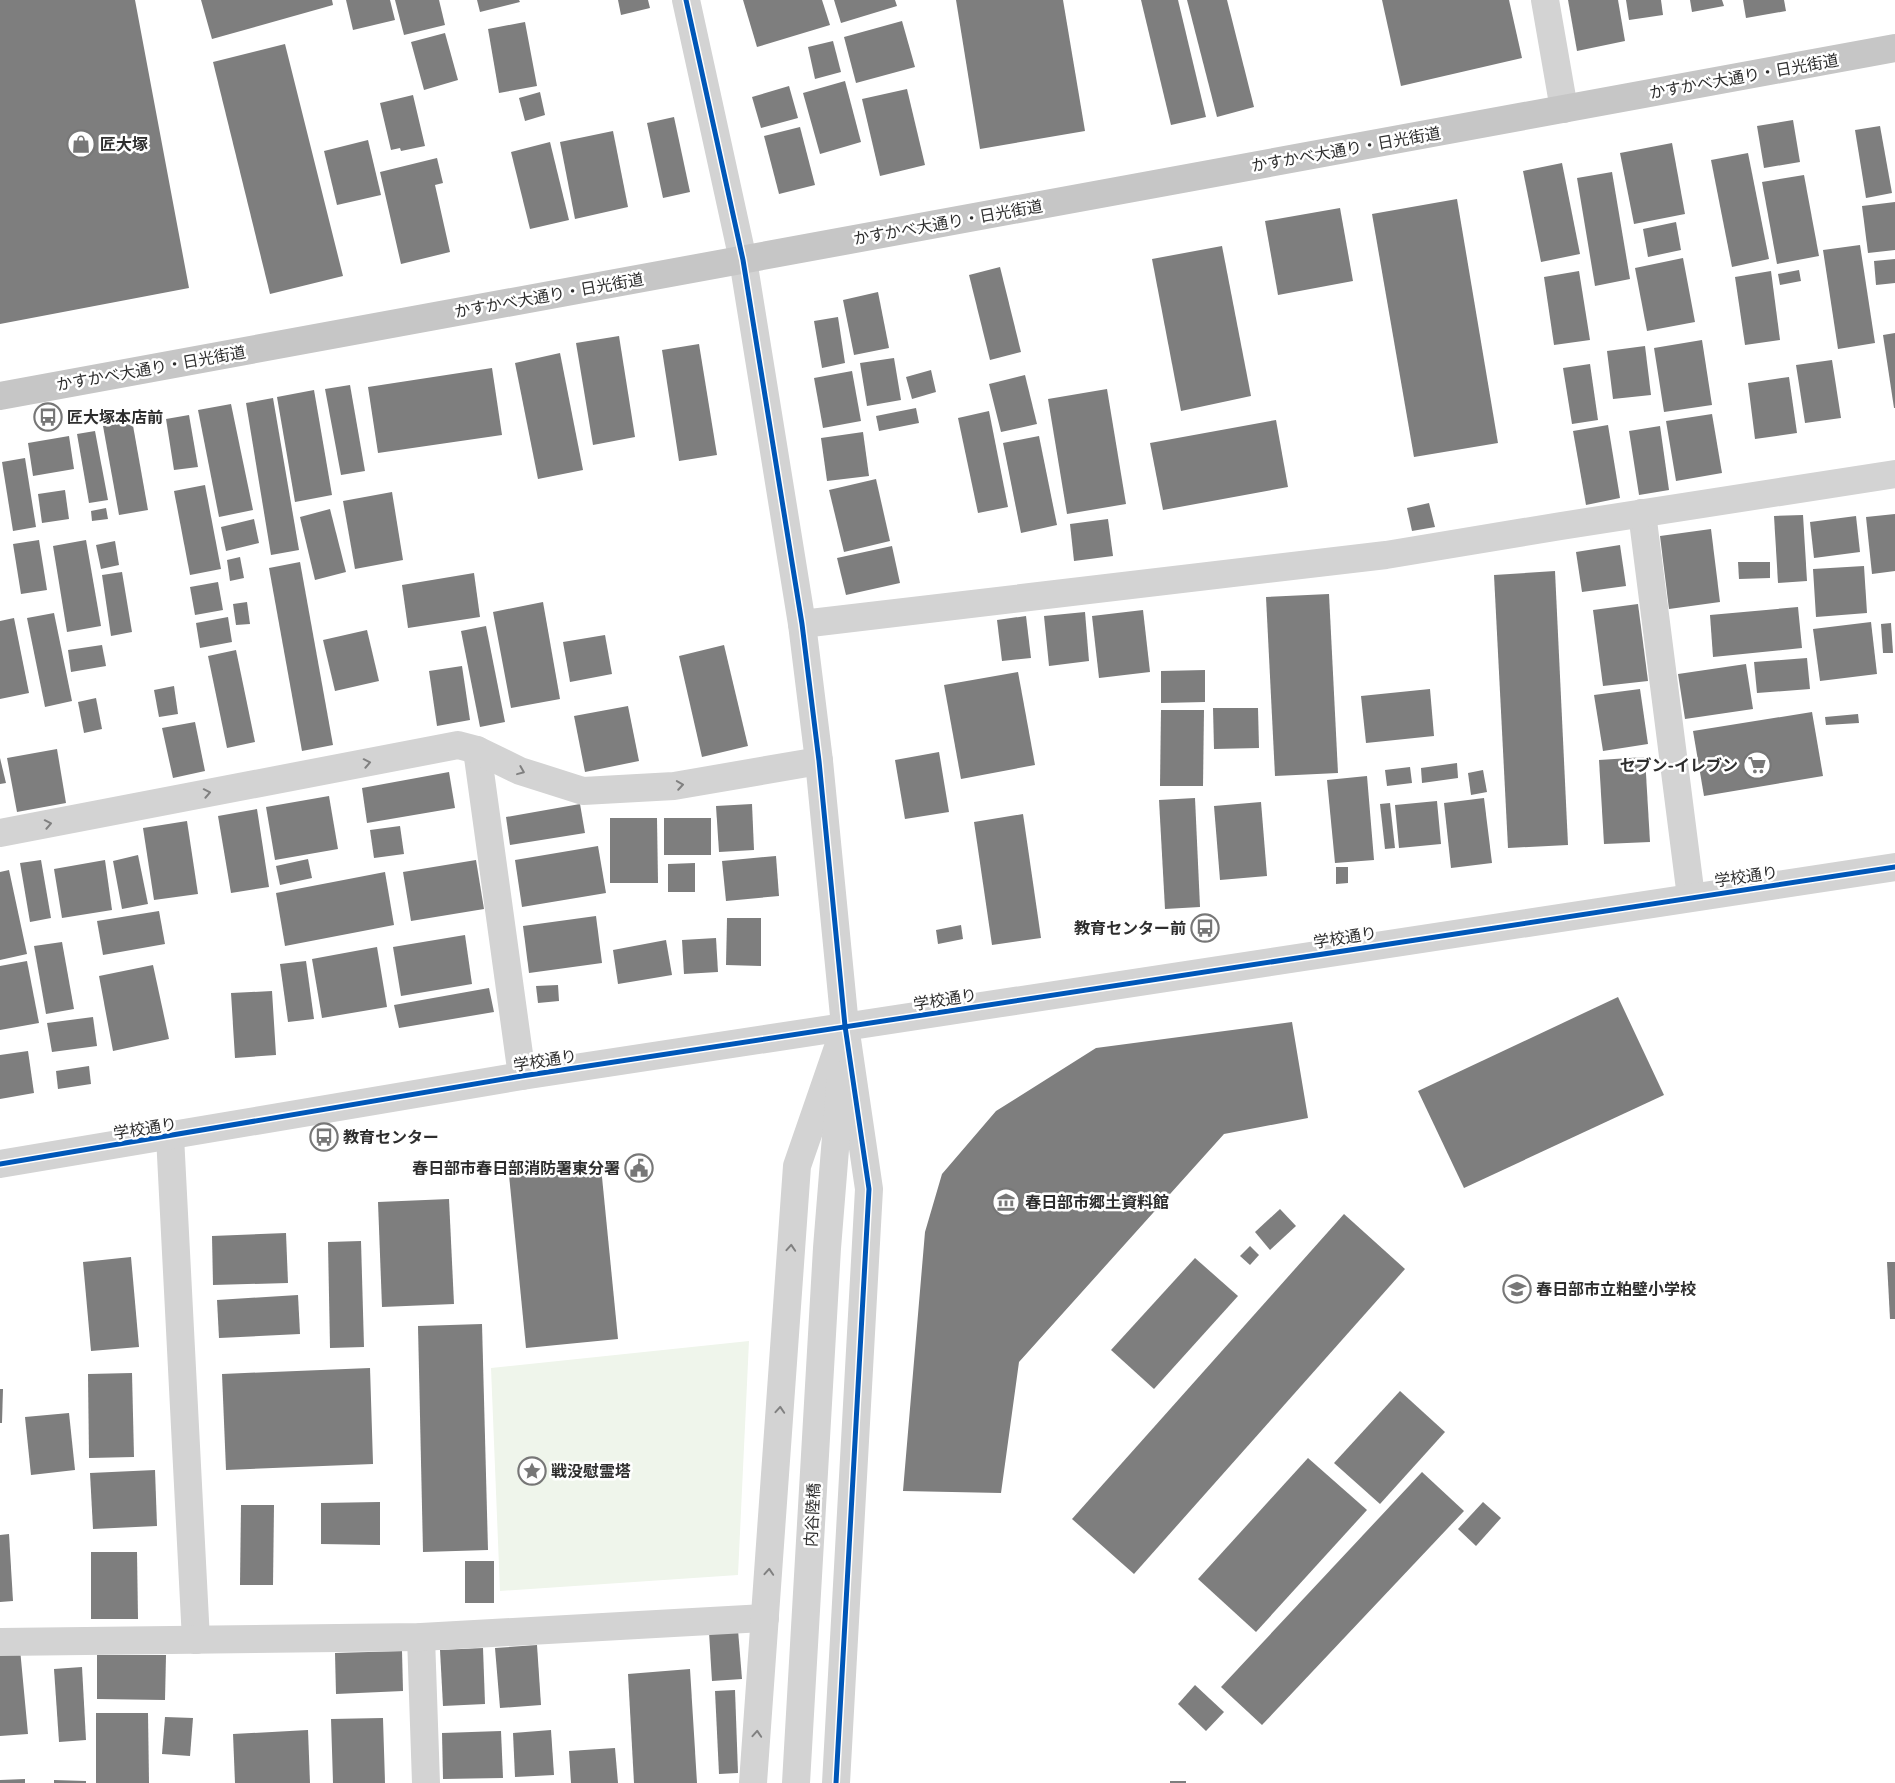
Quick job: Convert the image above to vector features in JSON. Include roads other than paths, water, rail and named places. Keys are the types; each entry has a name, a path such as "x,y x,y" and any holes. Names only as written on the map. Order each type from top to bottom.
{"main road":[{"name":"かすかべ大通り・日光街道","path":"0,396 1895,48"}],"street":[{"path":"686,0 743,260 802,624 820,761 845,1026 869,1189 836,1783"},
{"path":"1545,0 1564,109"},
{"path":"802,624 1386,556 1642,513 1895,474"},
{"path":"1642,513 1691,897"},
{"path":"0,833 458,745 477,750 520,771 583,791 674,786 820,761"},
{"path":"477,750 522,1076"},
{"name":"学校通り","path":"0,1164 522,1076 1895,867"},
{"path":"753,1783 797,1166 845,1026"},
{"name":"内谷陸橋","path":"796,1783 827,1248 845,1026"},
{"path":"170,1136 196,1640"},
{"path":"0,1642 422,1637 765,1618"},
{"path":"422,1637 426,1783"}],"place":[{"name":"匠大塚","path":"81,144"},
{"name":"匠大塚本店前","path":"48,417"},
{"name":"セブン-イレブン","path":"1757,765"},
{"name":"教育センター前","path":"1205,928"},
{"name":"教育センター","path":"324,1137"},
{"name":"春日部市春日部消防署東分署","path":"639,1168"},
{"name":"春日部市郷土資料館","path":"1006,1202"},
{"name":"春日部市立粕壁小学校","path":"1517,1289"},
{"name":"戦没慰霊塔","path":"532,1471"}]}
